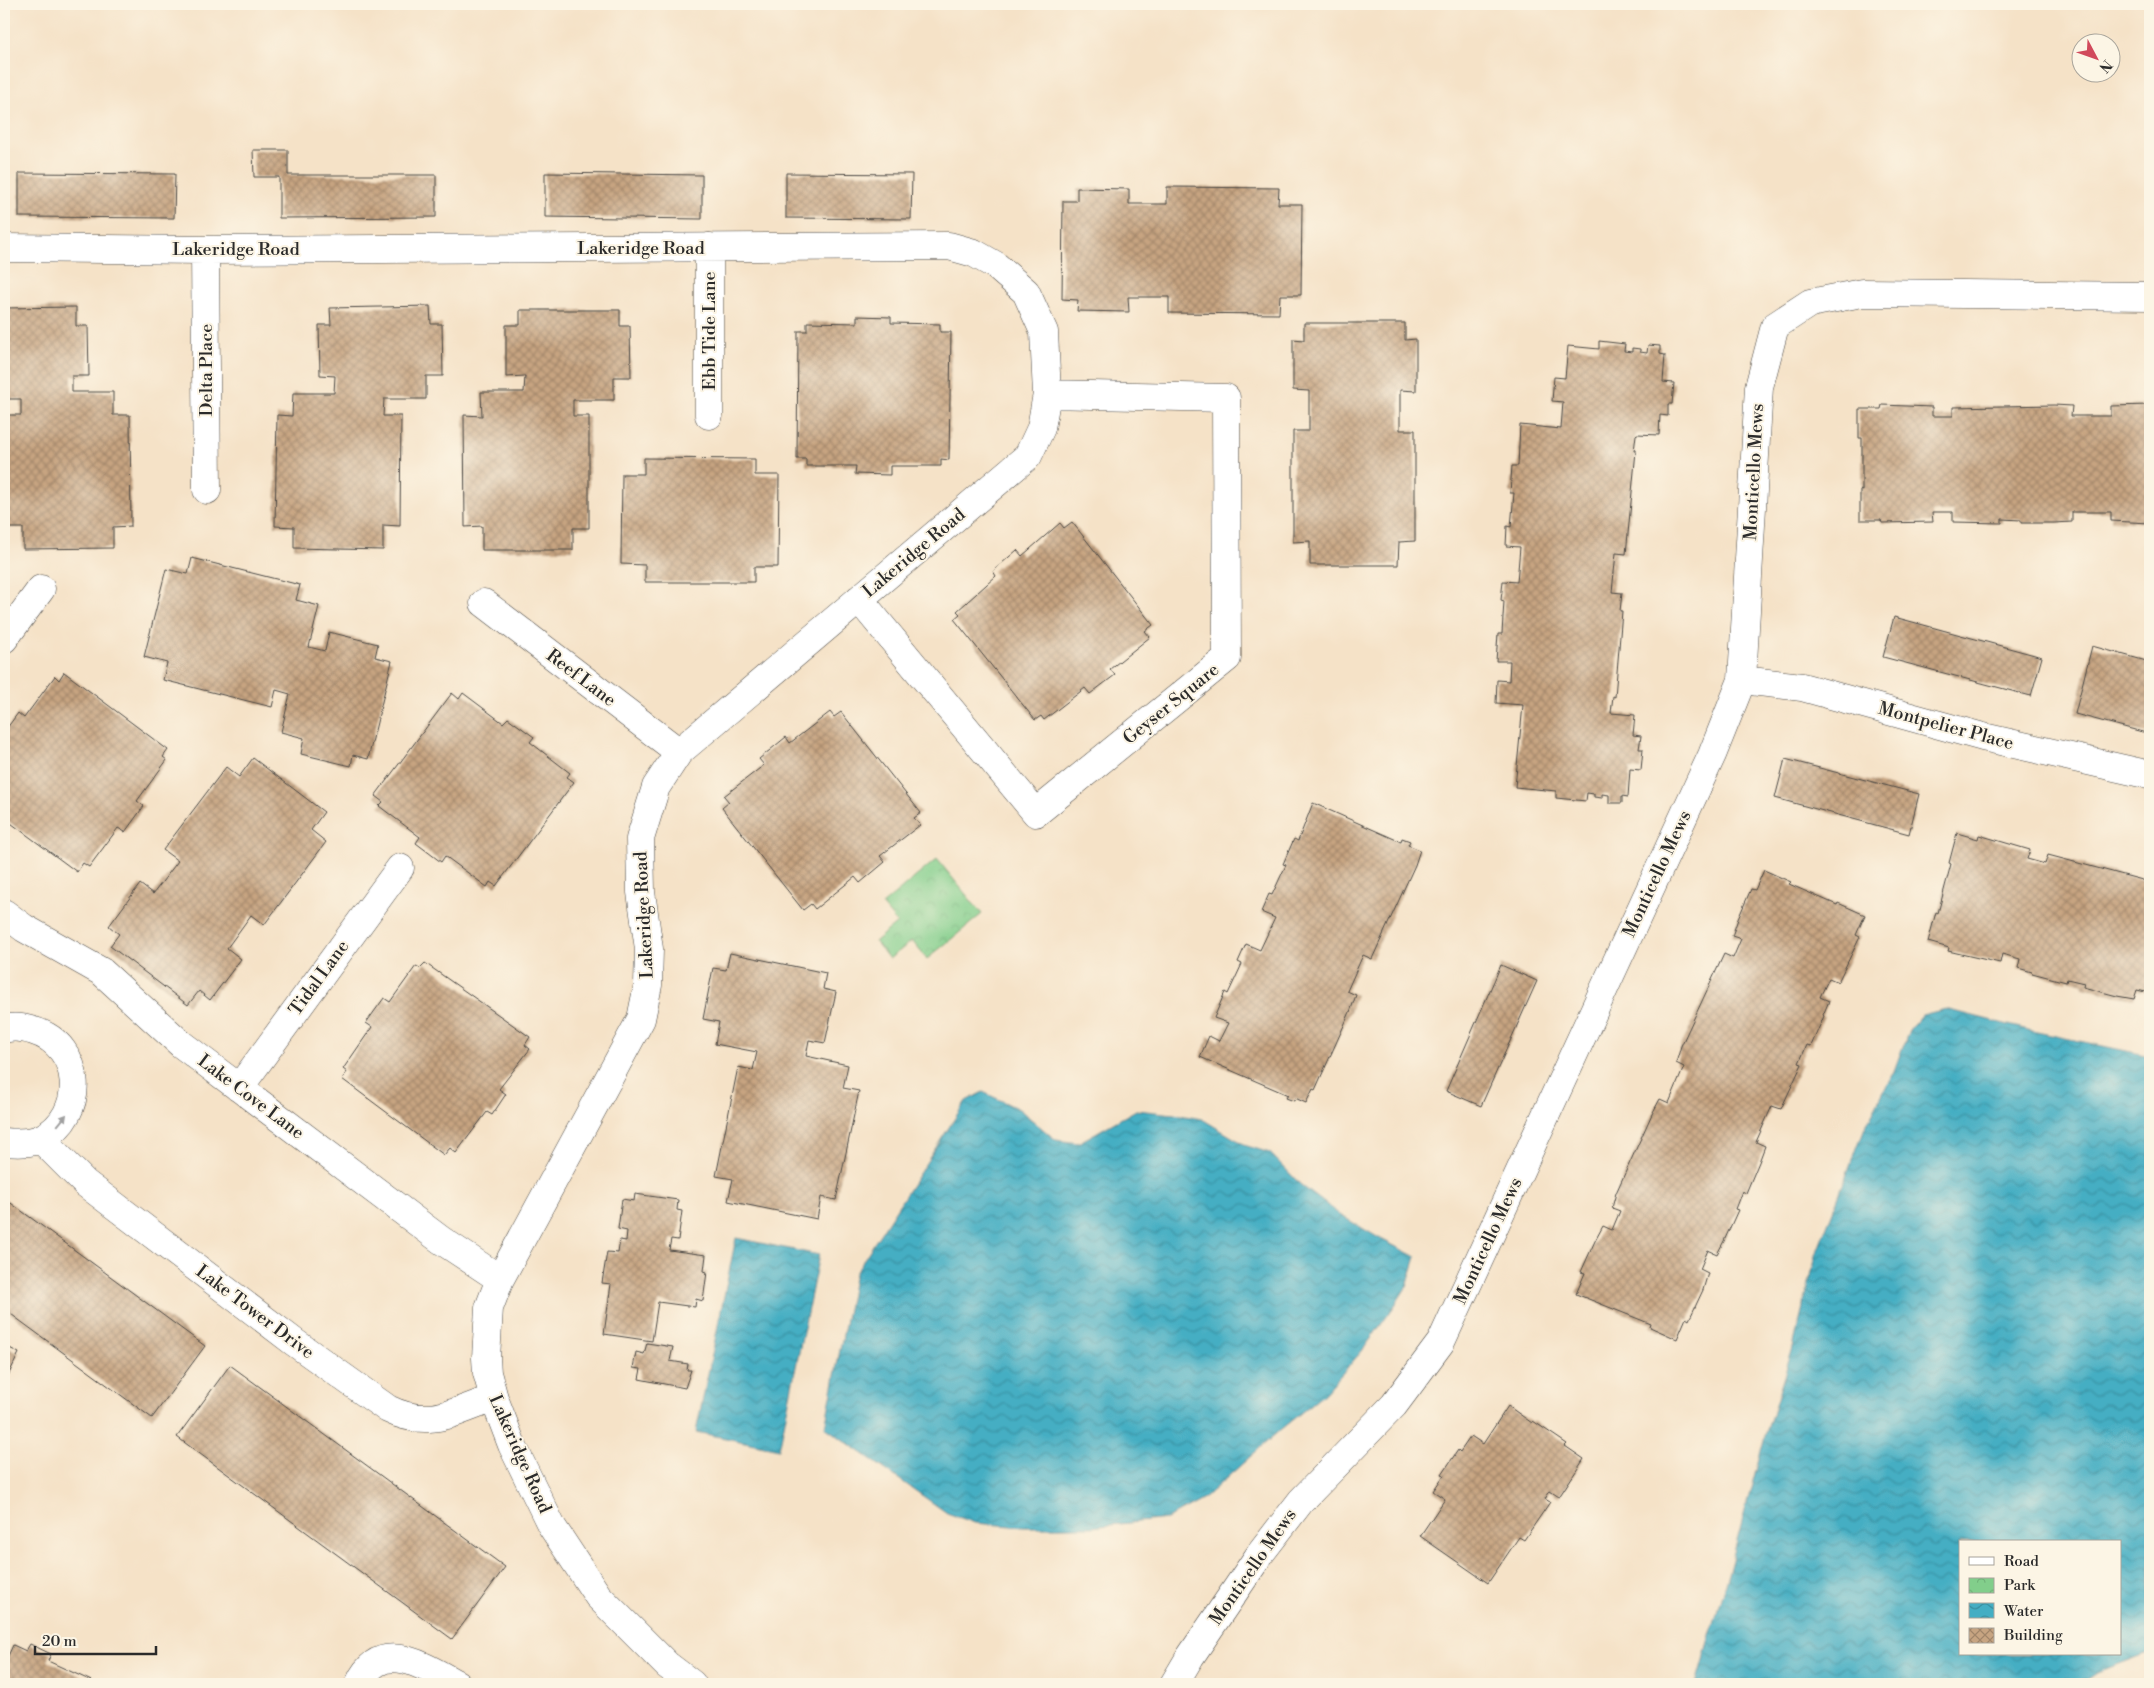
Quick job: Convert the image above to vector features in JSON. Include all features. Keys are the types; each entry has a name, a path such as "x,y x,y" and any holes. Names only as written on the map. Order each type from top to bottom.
{"street":[{"name":"Lakeridge Road","path":"4,248 205,250 949,246 974,253 995,265 1026,292 1044,332 1047,394 1041,428 1028,456 678,752 656,787 640,839 641,892 649,949 648,985 641,1019 491,1298 487,1331 487,1373 512,1446 552,1525 598,1596 667,1665 692,1684"},
{"name":"Ebb Tide Lane","path":"709,247 709,415"},
{"name":"Delta Place","path":"205,250 207,490"},
{"name":"Monticello Mews","path":"1174,1684 1190,1657 1255,1562 1301,1500 1394,1405 1441,1342 1712,754 1742,680 1759,388 1775,326 1810,303 1862,292 2150,296"},
{"name":"Geyser Square","path":"859,599 1036,814 1227,658 1226,398 1047,394"},
{"path":"4,639 41,589"},
{"name":"Reef Lane","path":"484,603 678,752"},
{"name":"Montpelier Place","path":"1742,680 1802,687 1983,737 2150,775"},
{"name":"Tidal Lane","path":"239,1088 400,868"},
{"name":"Lake Cove Lane","path":"4,913 24,928 102,972 180,1044 433,1234 500,1280"},
{"path":"4,1029 25,1028 43,1033 58,1044 69,1059 74,1077 74,1096 68,1114 56,1128 41,1138 21,1143 4,1142"},
{"name":"Lake Tower Drive","path":"41,1138 85,1183 294,1342 388,1409 400,1415 426,1419 494,1398"},
{"path":"359,1684 374,1665 388,1658 403,1658 416,1662 457,1684"}],"green space":[{"path":"937,859 982,914 927,959 912,941 889,959 875,941 897,923 882,905"}],"water":[{"path":"1946,1009 2032,1031 2150,1056 2150,1652 2097,1672 2079,1684 1696,1684 1765,1436 1792,1351 1817,1252 1864,1130 1894,1071 1909,1030 1922,1015"},
{"path":"983,1092 1019,1109 1056,1140 1078,1143 1136,1110 1202,1119 1247,1146 1270,1153 1301,1185 1340,1215 1416,1257 1407,1286 1362,1351 1324,1394 1281,1429 1202,1500 1167,1519 1091,1527 1024,1527 975,1523 947,1513 825,1427 855,1273 966,1101"},
{"path":"736,1238 819,1255 779,1449 696,1432"}],"building":[{"path":"253,150 288,150 288,175 436,175 436,217 279,218 279,177 254,177"},
{"path":"19,173 175,174 174,218 19,217"},
{"path":"545,173 702,175 702,219 545,217"},
{"path":"786,173 912,174 911,219 786,218"},
{"path":"1167,187 1279,188 1278,204 1302,204 1301,295 1280,295 1279,314 1169,313 1169,297 1128,297 1129,312 1077,311 1078,300 1062,299 1063,201 1077,201 1077,188 1129,189 1129,204 1167,204"},
{"path":"430,306 431,324 442,324 443,376 426,376 426,399 384,399 383,416 401,416 400,526 383,525 383,550 294,548 294,527 275,526 277,415 292,416 293,393 334,393 335,376 320,375 319,325 331,325 330,308"},
{"path":"76,307 76,326 88,326 89,376 72,376 72,392 113,392 113,415 130,415 131,526 113,527 113,548 23,549 23,528 6,528 6,415 21,415 21,399 4,399 4,308"},
{"path":"520,310 620,310 620,326 630,326 631,377 614,377 614,400 573,400 573,416 589,416 589,528 573,528 573,550 482,550 482,526 465,527 464,415 482,416 481,392 524,392 525,376 506,377 506,325 520,325"},
{"path":"857,316 891,317 891,323 940,324 940,332 951,332 949,460 941,459 941,466 890,466 890,475 855,474 856,466 806,466 806,459 797,459 798,331 807,331 807,322 857,323"},
{"path":"1304,323 1405,323 1405,340 1416,339 1416,391 1400,390 1400,430 1415,430 1415,541 1399,542 1398,565 1310,565 1310,541 1293,542 1293,431 1309,431 1309,391 1293,390 1293,339 1304,340"},
{"path":"1599,341 1625,344 1624,351 1632,352 1632,348 1640,349 1640,352 1647,353 1648,345 1660,346 1660,354 1665,355 1663,382 1674,383 1672,404 1668,404 1668,416 1660,415 1659,435 1636,435 1626,554 1616,553 1612,592 1622,593 1620,611 1622,611 1615,697 1613,696 1611,713 1635,715 1633,735 1641,736 1639,749 1643,749 1641,770 1630,769 1628,797 1622,796 1622,803 1609,803 1609,795 1602,794 1602,798 1594,797 1594,794 1587,793 1586,801 1556,798 1556,791 1515,787 1523,705 1496,703 1497,680 1509,681 1510,661 1496,661 1498,634 1502,634 1504,601 1501,600 1503,581 1517,582 1520,547 1506,546 1507,526 1511,527 1514,493 1510,493 1512,466 1518,466 1520,425 1561,429 1563,402 1552,401 1554,377 1565,378 1568,346 1599,349"},
{"path":"1882,405 1932,407 1932,416 1953,416 1953,407 2054,405 2072,406 2071,416 2111,416 2111,406 2150,405 2150,523 2111,521 2111,512 2072,512 2072,522 2054,523 2021,523 2021,520 2002,519 2002,523 1953,522 1953,512 1932,512 1933,522 1882,523 1881,520 1860,520 1862,438 1859,438 1859,409 1881,409"},
{"path":"644,458 755,459 755,475 779,475 778,567 754,567 754,582 645,582 645,565 621,564 622,474 644,474"},
{"path":"1072,522 1153,625 1145,631 1150,637 1110,669 1115,675 1090,694 1085,688 1044,720 1041,716 1035,720 954,619 960,614 957,611 996,576 993,571 1017,550 1022,556 1060,523 1064,528"},
{"path":"192,558 300,585 296,600 319,606 309,647 325,651 329,632 378,644 375,657 392,661 368,759 353,755 351,766 301,754 304,738 281,732 290,694 276,690 272,707 163,680 167,663 144,657 166,569 188,574"},
{"path":"1894,617 2042,657 2031,696 1883,657"},
{"path":"2092,646 2150,662 2150,734 2075,714"},
{"path":"64,672 168,750 163,757 167,760 137,801 144,806 125,832 118,828 89,867 83,863 77,872 4,818 4,732 18,713 24,718 55,676 59,680"},
{"path":"452,693 459,699 463,693 503,723 508,718 534,737 530,742 570,773 567,777 574,782 496,886 490,882 487,887 445,856 441,862 416,843 420,837 379,806 383,802 375,796"},
{"path":"830,712 834,717 841,712 921,813 914,818 920,825 880,856 885,862 860,883 855,877 815,909 811,904 803,910 722,808 729,802 724,796 764,765 759,759 786,737 790,743"},
{"path":"253,758 324,812 311,830 326,842 264,925 251,915 227,948 241,959 210,1000 199,991 188,1005 110,946 119,934 109,926 140,884 153,894 178,861 163,850 226,767 239,777"},
{"path":"1785,759 1919,794 1909,834 1775,798"},
{"path":"1313,803 1401,842 1402,838 1410,841 1408,845 1420,850 1372,959 1363,955 1347,991 1356,995 1350,1012 1315,1090 1313,1089 1306,1103 1295,1098 1294,1101 1286,1098 1288,1095 1200,1057 1209,1036 1219,1041 1228,1023 1214,1018 1225,992 1228,994 1242,964 1238,962 1246,944 1260,950 1275,918 1261,912 1269,894 1272,895 1286,865 1283,864 1294,839 1298,841"},
{"path":"1957,833 1978,839 1979,835 2030,850 2027,859 2045,864 2048,855 2150,882 2150,993 2137,990 2134,999 2117,996 2083,987 2084,983 2067,979 2066,982 2018,968 2020,959 2002,954 2000,963 1948,951 1949,948 1928,942 1936,912 1938,913"},
{"path":"1764,870 1791,882 1789,884 1865,915 1856,935 1860,937 1838,982 1829,978 1820,997 1829,1001 1824,1016 1811,1046 1807,1045 1799,1063 1802,1064 1781,1109 1772,1106 1756,1142 1765,1146 1759,1162 1746,1193 1742,1191 1735,1209 1738,1210 1717,1254 1708,1250 1700,1269 1708,1273 1703,1290 1689,1320 1686,1318 1677,1339 1650,1327 1651,1324 1576,1294 1585,1273 1581,1272 1603,1226 1612,1230 1620,1211 1612,1208 1616,1193 1652,1114 1660,1099 1669,1103 1684,1067 1676,1063 1681,1046 1724,954 1733,958 1741,939 1732,936 1751,889 1755,890"},
{"path":"730,953 826,973 823,989 836,992 825,1043 809,1040 806,1056 848,1065 843,1088 859,1091 836,1200 821,1197 817,1219 728,1201 733,1179 716,1176 738,1067 753,1070 757,1052 715,1044 719,1022 703,1019 713,968 726,970"},
{"path":"425,963 530,1037 525,1045 530,1049 499,1089 506,1094 492,1115 487,1112 456,1153 450,1148 444,1155 342,1079 347,1072 343,1069 372,1027 366,1023 384,998 390,1002 416,966 420,968"},
{"path":"1501,965 1537,981 1481,1106 1446,1091"},
{"path":"635,1194 678,1200 677,1210 682,1211 678,1240 671,1239 669,1250 706,1255 704,1271 707,1272 703,1301 696,1299 695,1307 658,1302 652,1341 604,1334 611,1284 602,1283 607,1252 618,1253 620,1240 626,1241 627,1231 618,1229 622,1199 634,1201"},
{"path":"4,1198 205,1346 152,1418 4,1309"},
{"path":"647,1343 673,1347 670,1361 688,1364 687,1370 691,1370 685,1388 639,1379 641,1369 633,1368 636,1352 644,1354"},
{"path":"4,1345 19,1353 4,1384"},
{"path":"230,1365 505,1567 452,1639 177,1437"},
{"path":"1508,1406 1567,1444 1565,1446 1584,1459 1559,1497 1550,1491 1545,1499 1550,1502 1524,1540 1519,1537 1488,1583 1420,1536 1445,1499 1433,1491 1458,1450 1460,1452 1471,1436 1483,1444"},
{"path":"30,1644 51,1654 48,1661 98,1684 4,1684 4,1665 13,1645 26,1651"}]}
